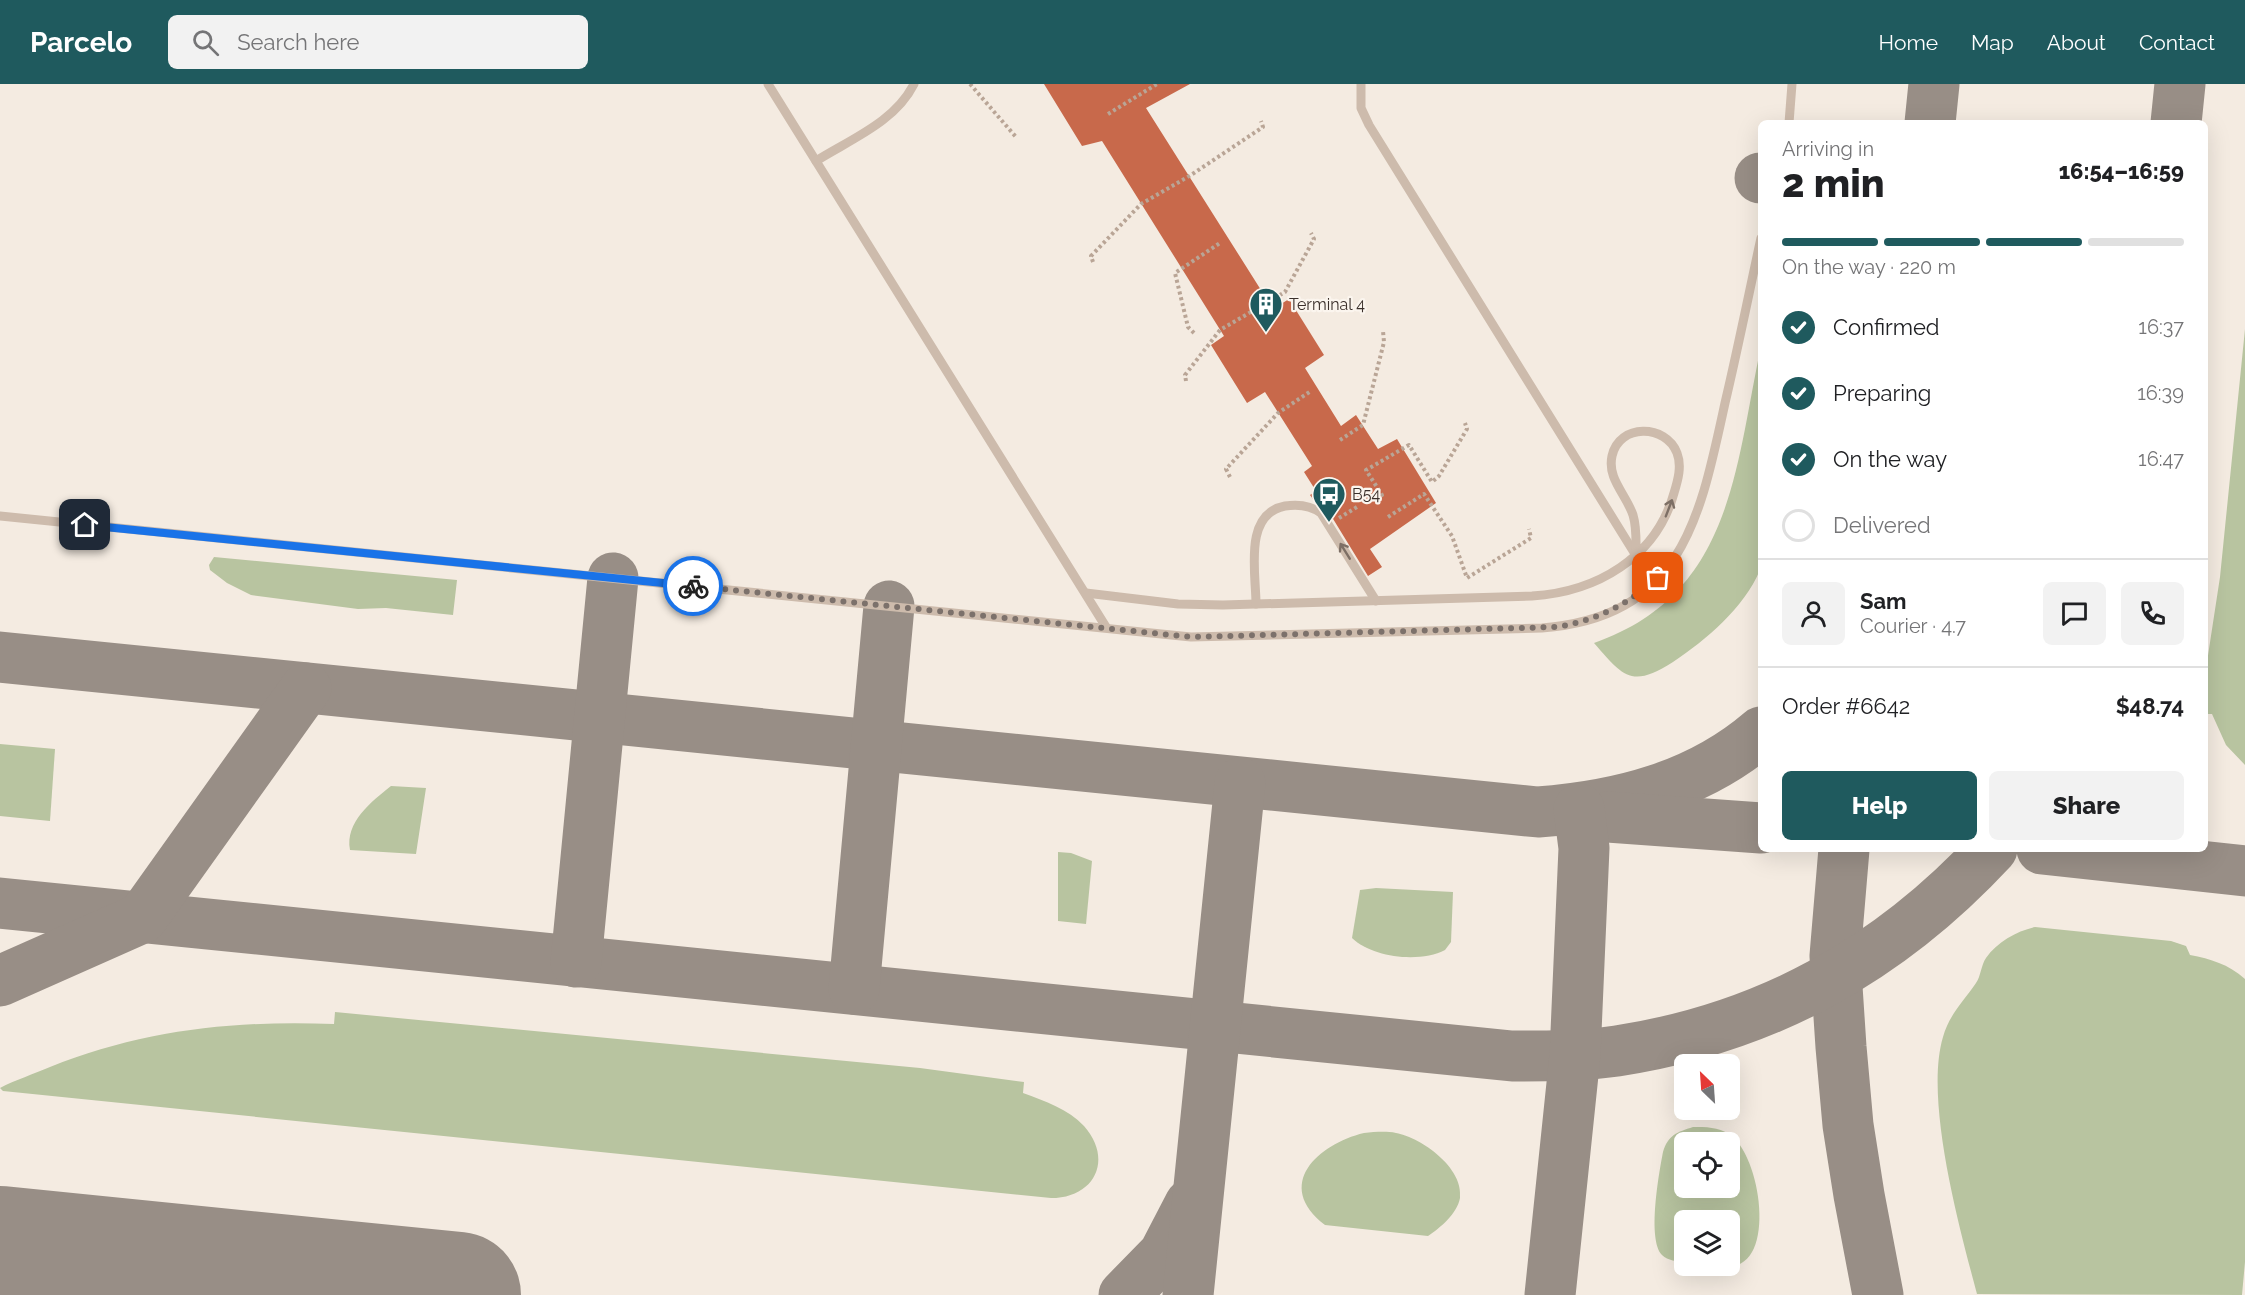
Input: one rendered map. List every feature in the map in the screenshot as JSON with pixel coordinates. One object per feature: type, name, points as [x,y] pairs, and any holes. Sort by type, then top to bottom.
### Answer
[{"type":"lane","points":[[768,84],[1106,627]]},
{"type":"lane","points":[[816,161],[891,115],[904,102],[914,84]]},
{"type":"lane","points":[[1361,84],[1361,108],[1369,125],[1636,556]]},
{"type":"lane","points":[[1789,120],[1792,84]]},
{"type":"lane","points":[[0,516],[1217,638],[1542,628],[1570,625],[1616,609],[1645,590],[1672,564],[1685,543],[1698,514],[1710,474],[1758,252]]},
{"type":"lane","points":[[1086,593],[1178,604],[1376,601],[1563,593],[1594,584],[1636,556],[1657,533],[1665,518],[1680,467],[1672,443],[1666,437],[1648,431],[1639,431],[1623,438],[1616,445],[1611,462],[1614,480],[1633,514],[1636,556]]},
{"type":"lane","points":[[1256,604],[1256,536],[1259,524],[1271,511],[1297,505],[1314,508],[1321,513],[1376,601]]},
{"type":"path","points":[[970,84],[1016,137]]},
{"type":"path","points":[[1108,114],[1156,84]]},
{"type":"path","points":[[1093,262],[1090,256],[1141,204],[1191,176],[1263,127],[1261,121]]},
{"type":"path","points":[[1186,381],[1185,375],[1220,330],[1285,292],[1314,239],[1311,233]]},
{"type":"path","points":[[1194,333],[1188,327],[1175,273],[1220,243]]},
{"type":"path","points":[[1340,440],[1363,426],[1384,342],[1383,331]]},
{"type":"path","points":[[1230,477],[1226,469],[1278,413],[1311,391]]},
{"type":"path","points":[[1376,499],[1382,495],[1366,470],[1409,445],[1432,482],[1439,476],[1467,429],[1465,423]]},
{"type":"path","points":[[1388,518],[1424,494],[1452,536],[1467,578],[1532,538],[1529,530]]},
{"type":"path","points":[[1329,523],[1357,507]]},
{"type":"green space","points":[[2245,329],[2245,765],[2226,745],[2212,714],[2208,714],[2208,655],[2220,577]]},
{"type":"green space","points":[[1758,361],[1758,574],[1744,597],[1723,622],[1673,662],[1647,675],[1637,677],[1621,671],[1594,643],[1640,622],[1675,594],[1701,560],[1720,523],[1743,438]]},
{"type":"green space","points":[[214,557],[457,580],[453,615],[386,608],[358,609],[251,595],[227,583],[210,570],[209,565]]},
{"type":"green space","points":[[0,744],[55,749],[50,821],[0,816]]},
{"type":"green space","points":[[391,786],[426,788],[416,854],[350,850],[351,830],[361,814]]},
{"type":"green space","points":[[1058,852],[1071,853],[1092,861],[1086,924],[1058,921]]},
{"type":"green space","points":[[1376,888],[1453,892],[1451,942],[1445,950],[1423,956],[1397,956],[1372,950],[1352,938],[1360,890]]},
{"type":"green space","points":[[2035,927],[2171,941],[2186,946],[2190,955],[2219,963],[2245,979],[2245,1262],[2242,1295],[1977,1294],[1946,1165],[1938,1095],[1938,1064],[1946,1029],[1978,980],[1986,958],[2008,938]]},
{"type":"green space","points":[[335,1012],[920,1068],[1024,1082],[1023,1093],[1063,1110],[1084,1126],[1098,1152],[1098,1164],[1095,1175],[1079,1192],[1051,1198],[3,1091],[0,1088],[85,1054],[154,1036],[225,1026],[334,1024]]},
{"type":"green space","points":[[1693,1127],[1712,1128],[1725,1132],[1680,1132]]},
{"type":"green space","points":[[1392,1132],[1418,1141],[1439,1156],[1455,1176],[1459,1187],[1458,1204],[1447,1220],[1428,1236],[1325,1225],[1310,1210],[1303,1195],[1302,1181],[1308,1168],[1331,1146],[1364,1133]]},
{"type":"green space","points":[[1674,1136],[1674,1198],[1740,1198],[1740,1146],[1750,1164],[1759,1210],[1759,1232],[1753,1250],[1742,1263],[1740,1263],[1740,1210],[1674,1210],[1674,1260],[1662,1255],[1655,1235],[1655,1205],[1663,1152],[1670,1138]]},
{"type":"building","name":"Terminal 4","points":[[1044,84],[1190,84],[1146,108],[1273,309],[1289,299],[1324,355],[1305,368],[1341,426],[1356,415],[1378,449],[1397,439],[1436,503],[1370,549],[1382,567],[1368,576],[1327,509],[1315,502],[1310,495],[1316,491],[1304,472],[1312,466],[1265,392],[1247,403],[1211,345],[1224,336],[1102,141],[1082,146]]},
{"type":"taxiway","points":[[1930,120],[1934,84]]},
{"type":"taxiway","points":[[2176,120],[2180,84]]},
{"type":"taxiway","points":[[576,962],[613,578]]},
{"type":"taxiway","points":[[854,989],[889,606]]},
{"type":"taxiway","points":[[0,657],[1538,812],[1598,805],[1656,790],[1711,766],[1737,751],[1758,734]]},
{"type":"taxiway","points":[[0,981],[142,918],[306,688]]},
{"type":"taxiway","points":[[1188,1295],[1240,783]]},
{"type":"taxiway","points":[[1550,1295],[1575,1055],[1584,848],[1579,809]]},
{"type":"taxiway","points":[[1608,817],[1758,828]]},
{"type":"taxiway","points":[[1844,852],[1835,956],[1841,1047],[1848,1125],[1878,1295]]},
{"type":"taxiway","points":[[0,903],[1512,1056],[1551,1056],[1617,1051],[1672,1040],[1724,1025],[1774,1006],[1822,983],[1868,956],[1952,889],[1989,852]]},
{"type":"taxiway","points":[[2070,852],[2245,871]]},
{"type":"taxiway","points":[[1124,1295],[1164,1254],[1190,1204]]},
{"type":"runway","points":[[0,1249],[458,1295]]},
{"type":"way so far","points":[[693,586],[1217,638],[1556,627],[1585,621],[1616,609],[1645,590],[1658,578]]},
{"type":"place","name":"Terminal 4","points":[[1266,333]]},
{"type":"place","name":"B54","points":[[1329,523]]},
{"type":"route","points":[[85,525],[693,586]]}]
